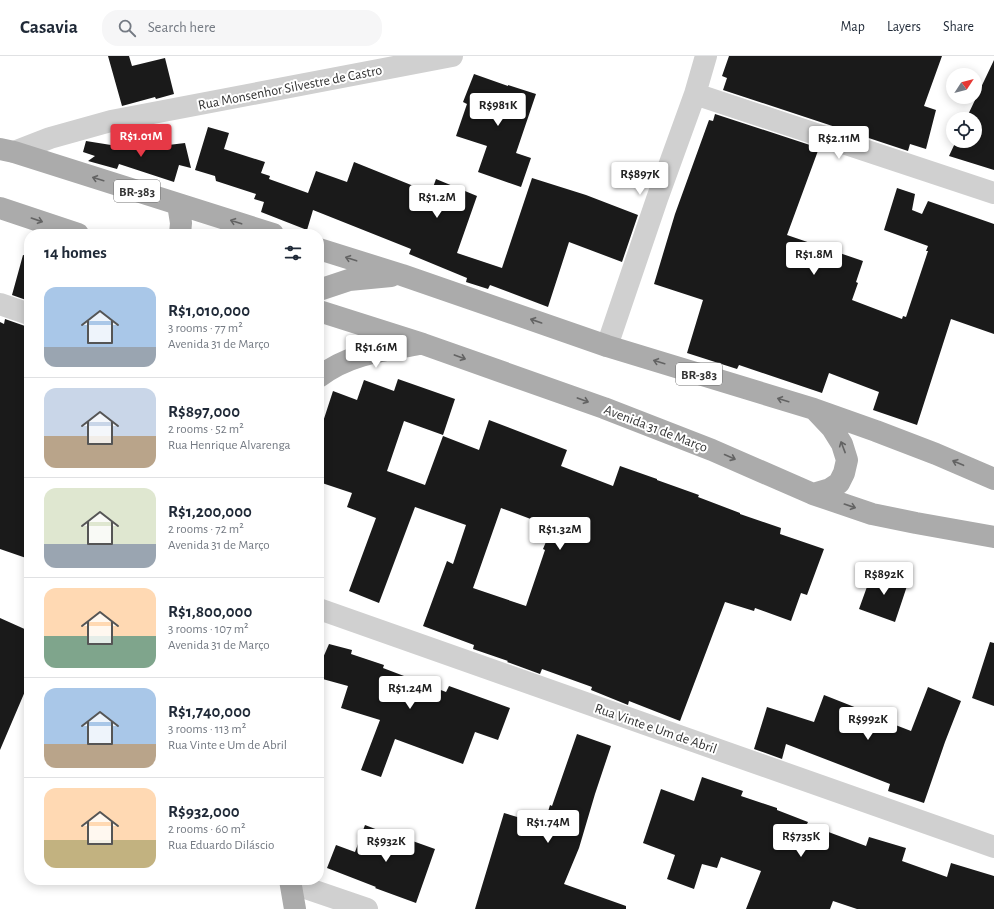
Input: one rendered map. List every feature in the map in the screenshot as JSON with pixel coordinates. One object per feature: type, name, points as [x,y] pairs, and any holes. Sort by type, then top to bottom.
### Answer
[{"type":"main road","name":"BR-383","points":[[5,154],[178,204],[257,229]]},
{"type":"main road","points":[[178,204],[180,229]]},
{"type":"main road","points":[[1,210],[62,229]]},
{"type":"main road","name":"BR-383","points":[[324,251],[402,275],[607,346],[814,409],[936,454],[994,479]]},
{"type":"main road","points":[[324,288],[349,280],[402,275]]},
{"type":"main road","name":"Avenida 31 de Março","points":[[324,313],[423,344],[633,419],[712,450],[813,494],[872,514],[994,537]]},
{"type":"main road","points":[[324,373],[349,360],[372,352],[423,344]]},
{"type":"main road","points":[[813,494],[830,489],[839,483],[844,473],[847,460],[842,444],[832,428],[814,409]]},
{"type":"main road","points":[[291,885],[295,909]]},
{"type":"street","name":"Rua Monsenhor Silvestre de Castro","points":[[5,154],[50,138],[111,121],[452,56]]},
{"type":"street","points":[[607,346],[657,199],[695,94],[706,56]]},
{"type":"street","points":[[695,94],[994,193]]},
{"type":"street","points":[[0,304],[24,312]]},
{"type":"street","name":"Rua Vinte e Um de Abril","points":[[324,611],[994,847]]},
{"type":"street","points":[[301,885],[367,909]]},
{"type":"building","points":[[108,56],[129,56],[132,66],[165,58],[174,94],[156,99],[155,97],[122,106]]},
{"type":"building","points":[[729,56],[942,56],[924,106],[936,110],[926,149],[910,144],[908,151],[723,90],[727,78],[722,76]]},
{"type":"building","points":[[994,60],[994,170],[949,156],[953,148],[982,148],[982,112],[969,112],[973,104],[982,104],[982,85]]},
{"type":"building","points":[[474,74],[536,94],[516,153],[531,158],[521,187],[478,172],[487,146],[456,136],[467,104],[463,102]]},
{"type":"building","points":[[715,114],[819,148],[787,235],[863,261],[852,300],[902,319],[903,316],[906,317],[928,251],[926,251],[928,246],[884,230],[897,188],[915,194],[912,210],[922,214],[928,201],[994,224],[994,334],[951,319],[917,425],[873,410],[879,392],[829,373],[822,393],[739,365],[737,369],[687,353],[703,300],[654,284],[675,214],[709,120],[713,121]]},
{"type":"building","points":[[208,127],[229,133],[224,149],[265,162],[261,173],[270,176],[269,179],[308,193],[316,171],[347,182],[354,162],[431,193],[436,179],[477,196],[457,253],[502,268],[532,178],[586,195],[638,215],[622,262],[569,242],[548,307],[490,285],[488,289],[466,282],[467,278],[409,254],[411,249],[313,210],[307,229],[304,229],[261,212],[264,202],[254,199],[256,194],[216,181],[215,176],[195,170]]},
{"type":"building","points":[[129,133],[124,147],[135,149],[185,143],[191,168],[179,165],[174,182],[119,164],[117,169],[88,161],[95,156],[83,152],[86,141],[111,145]]},
{"type":"building","points":[[23,255],[24,255],[24,299],[12,295]]},
{"type":"building","points":[[5,319],[24,326],[24,557],[0,549],[0,322],[4,324]]},
{"type":"building","points":[[398,379],[455,399],[443,435],[404,421],[387,471],[425,485],[443,436],[479,450],[489,420],[567,450],[561,466],[613,486],[620,466],[699,495],[698,497],[740,514],[781,528],[780,534],[824,549],[807,595],[801,593],[791,621],[755,608],[754,611],[725,602],[680,721],[629,701],[628,705],[591,690],[592,687],[542,669],[540,674],[507,662],[508,661],[473,649],[474,645],[423,626],[447,561],[453,564],[466,525],[415,507],[379,603],[349,591],[376,518],[347,507],[352,493],[324,484],[324,419],[333,391],[357,400],[364,380],[394,391]],"holes":[[[501,508],[552,527],[543,549],[545,550],[526,606],[473,588]]]},
{"type":"building","points":[[873,570],[908,583],[895,622],[859,609]]},
{"type":"building","points":[[0,618],[24,629],[24,694],[0,750]]},
{"type":"building","points":[[990,642],[994,643],[994,706],[972,698]]},
{"type":"building","points":[[329,644],[352,650],[351,654],[384,665],[383,668],[446,692],[449,686],[510,708],[498,740],[475,732],[463,764],[395,739],[381,777],[361,770],[380,720],[341,708],[348,686],[324,679],[324,655]]},
{"type":"building","points":[[928,687],[961,701],[924,803],[888,791],[890,784],[786,744],[782,759],[754,749],[767,707],[814,722],[824,695],[911,731]]},
{"type":"building","points":[[577,734],[611,746],[579,848],[564,884],[626,906],[626,909],[475,909],[504,813],[544,825]]},
{"type":"building","points":[[702,777],[743,791],[741,796],[777,808],[777,810],[808,822],[807,824],[866,846],[869,837],[906,848],[902,861],[947,877],[951,863],[994,876],[994,909],[857,909],[833,901],[830,909],[746,909],[761,871],[721,857],[717,868],[702,864],[694,889],[667,879],[675,855],[643,843],[661,789],[694,801]]},
{"type":"building","points":[[365,825],[435,849],[416,903],[327,868],[336,845],[355,852]]}]
